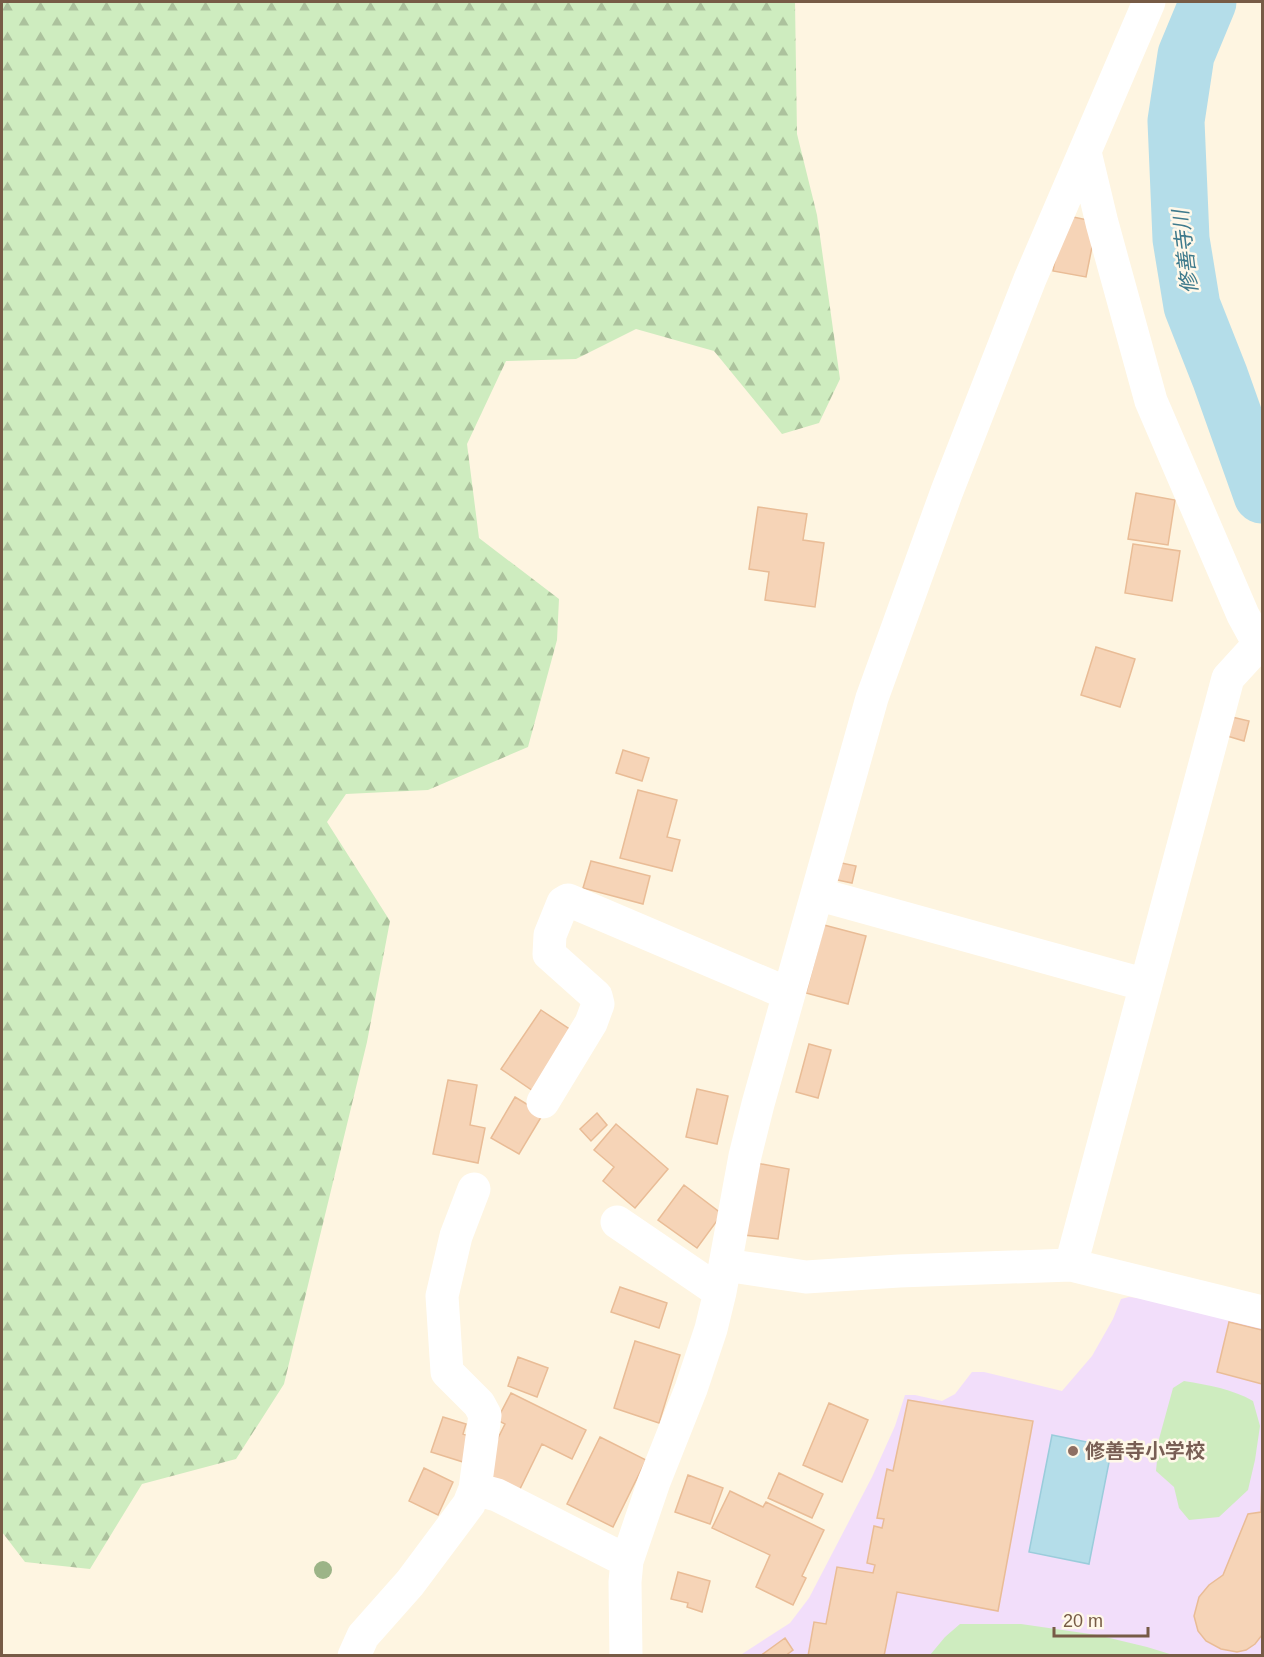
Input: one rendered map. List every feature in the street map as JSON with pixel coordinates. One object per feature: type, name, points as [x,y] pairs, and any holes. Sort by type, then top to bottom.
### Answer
[{"type":"street","points":[[626,1656],[627,1561],[711,1329],[723,1279],[745,1156],[758,1104],[872,698],[960,457],[1030,279],[1149,2]]},
{"type":"street","points":[[1071,1265],[1228,678],[1261,647],[1243,615],[1151,401],[1085,152]]},
{"type":"street","points":[[817,894],[1146,985]]},
{"type":"street","points":[[543,1102],[591,1023],[598,1004],[596,996],[549,954],[550,935],[563,903],[568,900],[789,994]]},
{"type":"street","points":[[354,1656],[363,1636],[410,1583],[469,1504],[475,1489],[485,1415],[479,1404],[447,1372],[442,1296],[456,1236],[474,1189]]},
{"type":"street","points":[[617,1222],[723,1279],[1071,1265],[1263,1312]]},
{"type":"street","points":[[475,1489],[497,1495],[627,1561]]},
{"type":"shaded area","name":"修善寺小学校","points":[[1129,1297],[1163,1301],[1262,1325],[1262,1655],[739,1656],[790,1623],[809,1598],[872,1477],[895,1426],[905,1395],[942,1401],[955,1394],[972,1372],[984,1372],[1062,1391],[1092,1356],[1113,1319],[1121,1299]]},
{"type":"green space","points":[[2,2],[795,2],[797,134],[817,215],[840,379],[819,423],[782,434],[714,351],[636,329],[576,359],[506,361],[467,444],[479,538],[559,599],[557,640],[528,747],[428,790],[346,794],[327,822],[390,921],[367,1042],[284,1384],[236,1459],[142,1484],[90,1569],[25,1562],[2,1532]]},
{"type":"green space","points":[[1184,1381],[1229,1390],[1253,1401],[1260,1426],[1248,1490],[1219,1517],[1189,1520],[1179,1508],[1174,1487],[1156,1471],[1159,1439],[1173,1388]]},
{"type":"green space","points":[[960,1624],[1021,1624],[1097,1635],[1173,1655],[930,1655]]},
{"type":"water","points":[[1052,1435],[1112,1447],[1089,1564],[1029,1552]]},
{"type":"building","points":[[1064,215],[1097,222],[1086,277],[1053,271]]},
{"type":"building","points":[[1136,493],[1175,500],[1168,545],[1128,539]]},
{"type":"building","points":[[758,507],[807,514],[803,540],[824,543],[815,607],[765,600],[769,572],[749,569]]},
{"type":"building","points":[[1133,544],[1180,551],[1172,601],[1125,593]]},
{"type":"building","points":[[1096,647],[1135,659],[1120,707],[1081,695]]},
{"type":"building","points":[[1232,717],[1249,721],[1244,741],[1227,736]]},
{"type":"building","points":[[623,750],[649,758],[642,781],[616,773]]},
{"type":"building","points":[[638,790],[677,800],[667,837],[680,840],[672,871],[620,858]]},
{"type":"building","points":[[591,861],[650,876],[643,904],[583,888]]},
{"type":"building","points":[[832,861],[856,866],[852,883],[828,878]]},
{"type":"building","points":[[824,925],[866,936],[848,1004],[806,993]]},
{"type":"building","points":[[541,1010],[577,1034],[536,1093],[501,1069]]},
{"type":"building","points":[[809,1044],[831,1050],[818,1098],[796,1092]]},
{"type":"building","points":[[448,1080],[477,1085],[470,1125],[485,1128],[478,1163],[433,1154]]},
{"type":"building","points":[[697,1089],[728,1096],[717,1144],[686,1137]]},
{"type":"building","points":[[515,1097],[543,1114],[519,1154],[491,1138]]},
{"type":"building","points":[[597,1113],[607,1125],[591,1141],[580,1129]]},
{"type":"building","points":[[616,1124],[668,1169],[635,1208],[603,1181],[614,1167],[594,1150]]},
{"type":"building","points":[[756,1163],[789,1169],[778,1239],[744,1235]]},
{"type":"building","points":[[684,1185],[722,1214],[697,1248],[658,1220]]},
{"type":"building","points":[[620,1287],[667,1303],[659,1328],[611,1312]]},
{"type":"building","points":[[1229,1322],[1262,1330],[1262,1384],[1217,1372]]},
{"type":"building","points":[[635,1341],[680,1355],[659,1423],[614,1408]]},
{"type":"building","points":[[518,1357],[548,1368],[537,1397],[508,1386]]},
{"type":"building","points":[[511,1393],[586,1430],[572,1459],[542,1444],[518,1493],[480,1474],[505,1424],[497,1420]]},
{"type":"building","points":[[908,1400],[1033,1421],[998,1611],[897,1592],[884,1656],[808,1656],[814,1622],[826,1624],[837,1567],[873,1573],[875,1565],[867,1563],[874,1526],[882,1528],[884,1519],[877,1518],[887,1469],[893,1471]]},
{"type":"building","points":[[829,1403],[868,1420],[842,1482],[803,1465]]},
{"type":"building","points":[[443,1417],[466,1424],[463,1434],[471,1437],[463,1462],[431,1452]]},
{"type":"building","points":[[600,1437],[646,1460],[613,1527],[567,1504]]},
{"type":"building","points":[[424,1468],[453,1482],[438,1515],[409,1501]]},
{"type":"building","points":[[779,1473],[823,1494],[812,1518],[768,1498]]},
{"type":"building","points":[[688,1475],[723,1488],[710,1524],[675,1512]]},
{"type":"building","points":[[1262,1479],[1262,1635],[1246,1650],[1237,1652],[1221,1649],[1206,1641],[1198,1631],[1194,1616],[1199,1597],[1209,1585],[1223,1575],[1248,1514],[1261,1512]]},
{"type":"building","points":[[730,1491],[763,1507],[766,1502],[824,1530],[802,1576],[806,1578],[793,1605],[756,1587],[770,1555],[712,1528]]},
{"type":"building","points":[[678,1572],[710,1581],[702,1612],[687,1607],[688,1603],[671,1599]]},
{"type":"building","points":[[785,1638],[793,1650],[785,1656],[760,1656]]},
{"type":"waterway","name":"修善寺川","points":[[1208,2],[1186,55],[1176,121],[1181,239],[1192,306],[1262,495]]},
{"type":"place","name":"修善寺小学校","points":[[1073,1451]]}]
